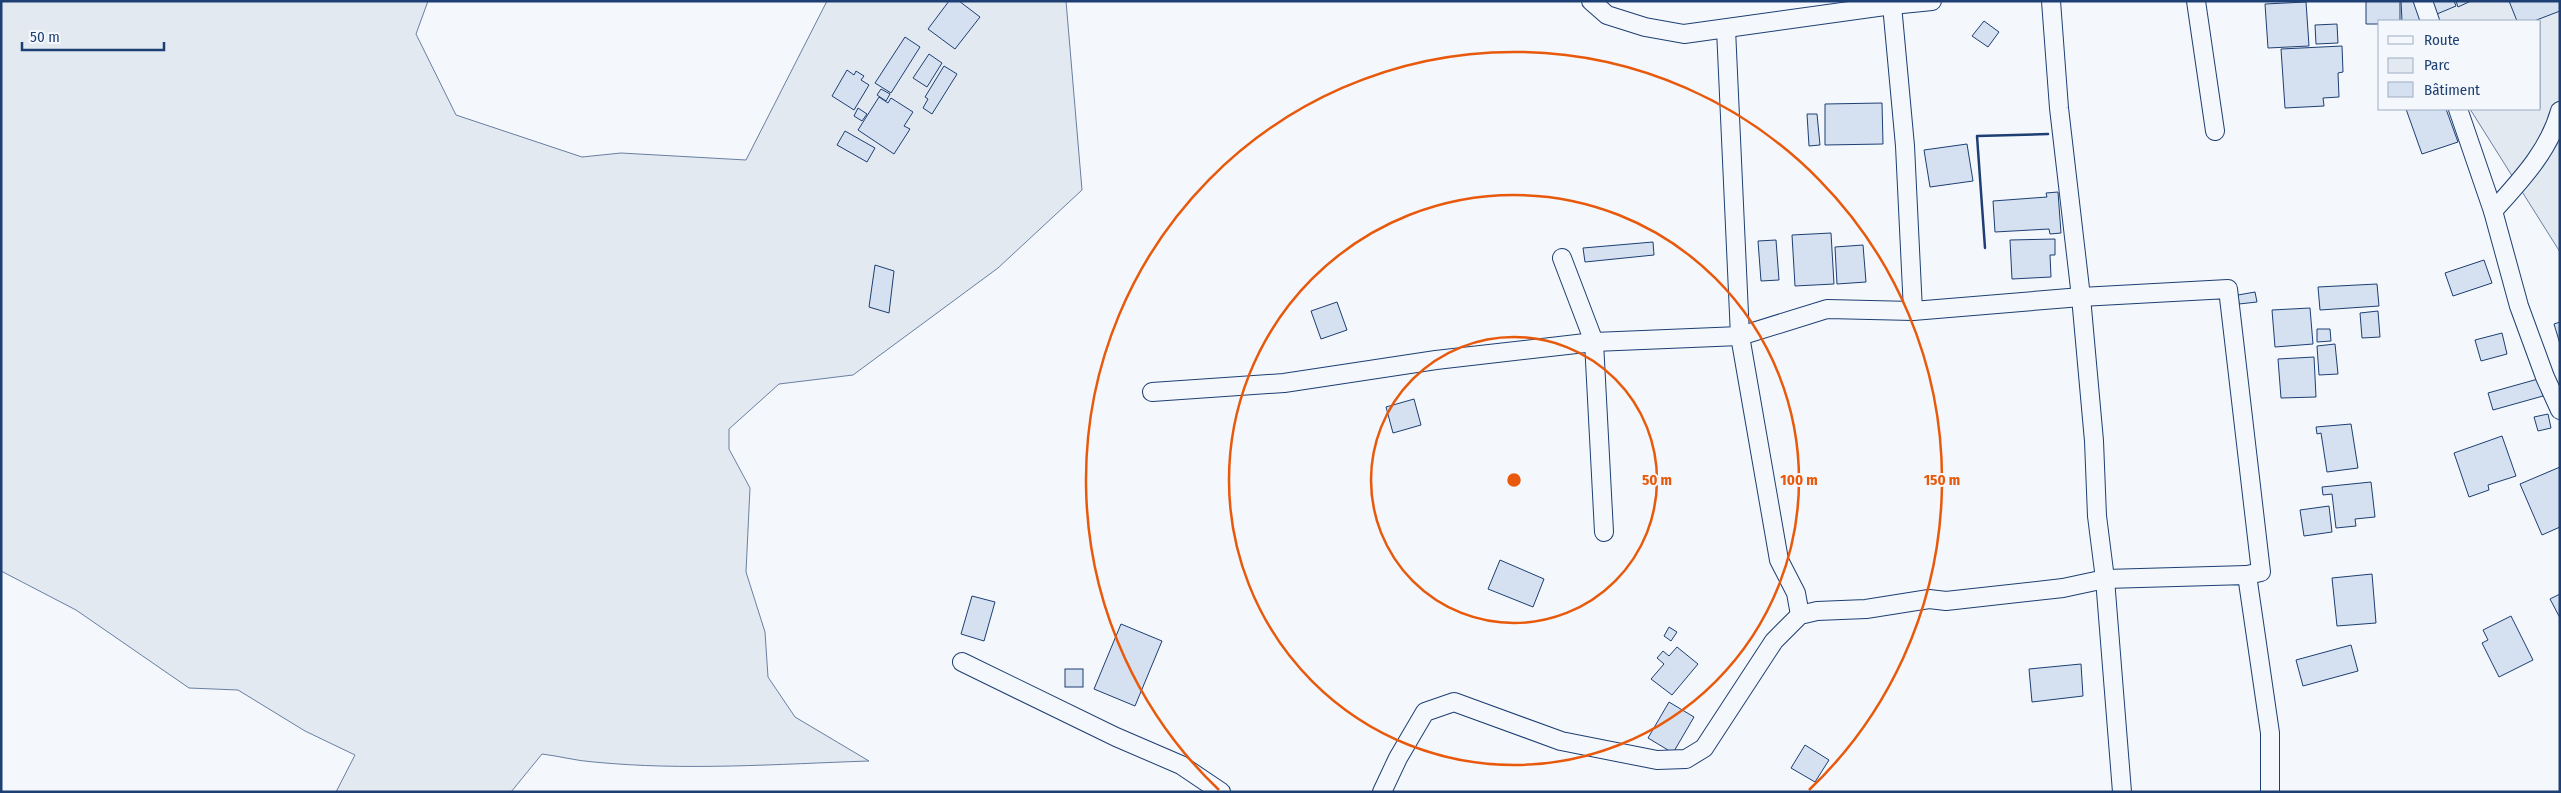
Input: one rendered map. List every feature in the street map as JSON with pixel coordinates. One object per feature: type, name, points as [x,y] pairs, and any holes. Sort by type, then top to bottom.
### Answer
[{"type":"street","points":[[1591,1],[1607,15],[1645,27],[1684,34],[1932,1]]},
{"type":"street","points":[[2051,1],[2059,108],[2081,297],[2094,441],[2097,516],[2105,579],[2122,792]]},
{"type":"street","points":[[2196,1],[2215,131]]},
{"type":"street","points":[[2423,1],[2430,20]]},
{"type":"street","points":[[1892,5],[1905,146],[1913,311]]},
{"type":"street","points":[[1726,29],[1740,336],[1780,560],[1796,593],[1800,615]]},
{"type":"street","points":[[2458,110],[2493,211],[2519,306],[2545,377],[2560,410]]},
{"type":"street","points":[[2493,211],[2523,177],[2554,133],[2560,111]]},
{"type":"street","points":[[1562,258],[1594,342],[1604,532]]},
{"type":"street","points":[[1152,392],[1284,383],[1436,360],[1594,342],[1740,336],[1827,308],[1913,311],[2081,297],[2228,288],[2261,572],[2246,575],[2105,579],[2063,588],[1946,601],[1929,599],[1866,608],[1817,611],[1800,615],[1774,641],[1704,748],[1686,759],[1657,760],[1561,741],[1454,702],[1425,712],[1398,758],[1382,792]]},
{"type":"street","points":[[2246,575],[2270,732],[2270,792]]},
{"type":"street","points":[[962,662],[1116,737],[1181,765],[1221,792]]},
{"type":"green space","points":[[1,1],[428,1],[416,34],[456,115],[582,157],[621,153],[746,160],[827,1],[1066,1],[1082,190],[998,268],[853,375],[779,384],[729,429],[729,449],[750,488],[746,572],[765,632],[768,677],[795,717],[869,761],[731,766],[663,766],[628,765],[542,754],[511,792],[336,792],[355,755],[305,731],[238,690],[189,688],[76,610],[1,571]]},
{"type":"green space","points":[[2424,1],[2560,1],[2560,252],[2471,110],[2541,110],[2541,20],[2428,20]]},
{"type":"building","points":[[949,1],[959,1],[980,17],[955,49],[928,29]]},
{"type":"building","points":[[2366,1],[2400,1],[2400,20],[2378,20],[2378,24],[2366,24]]},
{"type":"building","points":[[2401,1],[2421,1],[2422,20],[2402,20]]},
{"type":"building","points":[[2432,1],[2454,1],[2456,6],[2437,14]]},
{"type":"building","points":[[2456,1],[2471,1],[2458,7]]},
{"type":"building","points":[[2509,1],[2560,1],[2560,11],[2537,20],[2517,20]]},
{"type":"building","points":[[2306,2],[2309,46],[2268,48],[2265,4]]},
{"type":"building","points":[[1984,21],[1999,32],[1988,47],[1972,36]]},
{"type":"building","points":[[2337,24],[2338,43],[2316,44],[2315,25]]},
{"type":"building","points":[[905,37],[920,47],[891,93],[875,83]]},
{"type":"building","points":[[2342,46],[2343,72],[2338,73],[2339,97],[2323,98],[2324,106],[2285,108],[2281,49]]},
{"type":"building","points":[[929,54],[942,63],[927,87],[913,78]]},
{"type":"building","points":[[944,66],[957,74],[932,114],[923,108],[928,99],[925,97]]},
{"type":"building","points":[[847,70],[854,75],[856,71],[864,76],[861,80],[869,85],[854,110],[832,96]]},
{"type":"building","points":[[881,89],[890,94],[886,101],[877,95]]},
{"type":"building","points":[[879,97],[888,103],[891,98],[913,112],[904,126],[910,129],[894,154],[858,130]]},
{"type":"building","points":[[1882,103],[1883,144],[1825,145],[1825,104]]},
{"type":"building","points":[[858,108],[867,114],[862,121],[854,116]]},
{"type":"building","points":[[2406,110],[2446,110],[2458,142],[2422,154]]},
{"type":"building","points":[[1807,114],[1817,114],[1820,145],[1809,146]]},
{"type":"building","points":[[845,131],[875,148],[867,162],[837,145]]},
{"type":"building","points":[[1967,144],[1973,181],[1930,187],[1924,150]]},
{"type":"building","points":[[2058,192],[2061,233],[2050,234],[2049,229],[1995,232],[1993,201],[2047,197],[2046,193]]},
{"type":"building","points":[[1831,233],[1834,284],[1795,286],[1792,235]]},
{"type":"building","points":[[2055,239],[2055,255],[2050,255],[2051,277],[2012,279],[2010,240]]},
{"type":"building","points":[[1776,240],[1779,280],[1761,281],[1758,241]]},
{"type":"building","points":[[1653,242],[1654,255],[1585,262],[1583,248]]},
{"type":"building","points":[[1863,245],[1866,282],[1837,284],[1835,247]]},
{"type":"building","points":[[2484,260],[2492,283],[2453,296],[2445,273]]},
{"type":"building","points":[[875,265],[894,271],[889,313],[869,307]]},
{"type":"building","points":[[2377,284],[2379,306],[2320,310],[2318,287]]},
{"type":"building","points":[[2255,292],[2257,302],[2239,304],[2238,295]]},
{"type":"building","points":[[1337,302],[1347,330],[1321,339],[1311,311]]},
{"type":"building","points":[[2310,308],[2313,344],[2275,347],[2272,310]]},
{"type":"building","points":[[2378,311],[2380,337],[2362,338],[2360,313]]},
{"type":"building","points":[[2560,322],[2560,344],[2554,324]]},
{"type":"building","points":[[2317,329],[2330,329],[2331,341],[2317,342]]},
{"type":"building","points":[[2502,333],[2507,354],[2481,361],[2475,340]]},
{"type":"building","points":[[2335,344],[2338,374],[2319,375],[2317,346]]},
{"type":"building","points":[[2314,357],[2316,397],[2281,398],[2278,359]]},
{"type":"building","points":[[2538,379],[2543,396],[2493,410],[2488,393]]},
{"type":"building","points":[[1414,399],[1421,425],[1393,433],[1386,407]]},
{"type":"building","points":[[2548,414],[2551,428],[2538,431],[2534,417]]},
{"type":"building","points":[[2351,424],[2358,468],[2327,472],[2321,433],[2317,434],[2316,427]]},
{"type":"building","points":[[2502,436],[2516,476],[2488,485],[2489,490],[2469,497],[2454,453]]},
{"type":"building","points":[[2560,467],[2560,527],[2542,535],[2520,484]]},
{"type":"building","points":[[2371,482],[2375,517],[2355,519],[2356,526],[2336,528],[2332,494],[2323,495],[2322,487]]},
{"type":"building","points":[[2329,506],[2332,532],[2304,536],[2300,510]]},
{"type":"building","points":[[1500,560],[1544,579],[1533,607],[1488,589]]},
{"type":"building","points":[[2372,574],[2376,623],[2337,626],[2332,578]]},
{"type":"building","points":[[2560,594],[2560,618],[2550,599]]},
{"type":"building","points":[[972,596],[995,602],[984,641],[961,634]]},
{"type":"building","points":[[2511,616],[2533,660],[2499,677],[2482,643],[2488,640],[2483,630]]},
{"type":"building","points":[[1121,624],[1162,641],[1135,706],[1094,689]]},
{"type":"building","points":[[1669,627],[1677,632],[1671,641],[1664,636]]},
{"type":"building","points":[[2351,645],[2358,671],[2303,686],[2296,660]]},
{"type":"building","points":[[1677,647],[1698,664],[1672,695],[1651,679],[1664,664],[1657,658],[1663,651],[1669,656]]},
{"type":"building","points":[[2081,664],[2083,696],[2032,702],[2029,669]]},
{"type":"building","points":[[1065,669],[1083,669],[1083,687],[1065,687]]},
{"type":"building","points":[[1669,702],[1694,717],[1673,753],[1648,738]]},
{"type":"building","points":[[1805,745],[1829,760],[1815,782],[1791,768]]},
{"type":"wall","points":[[1985,248],[1977,136],[2048,134]]}]
